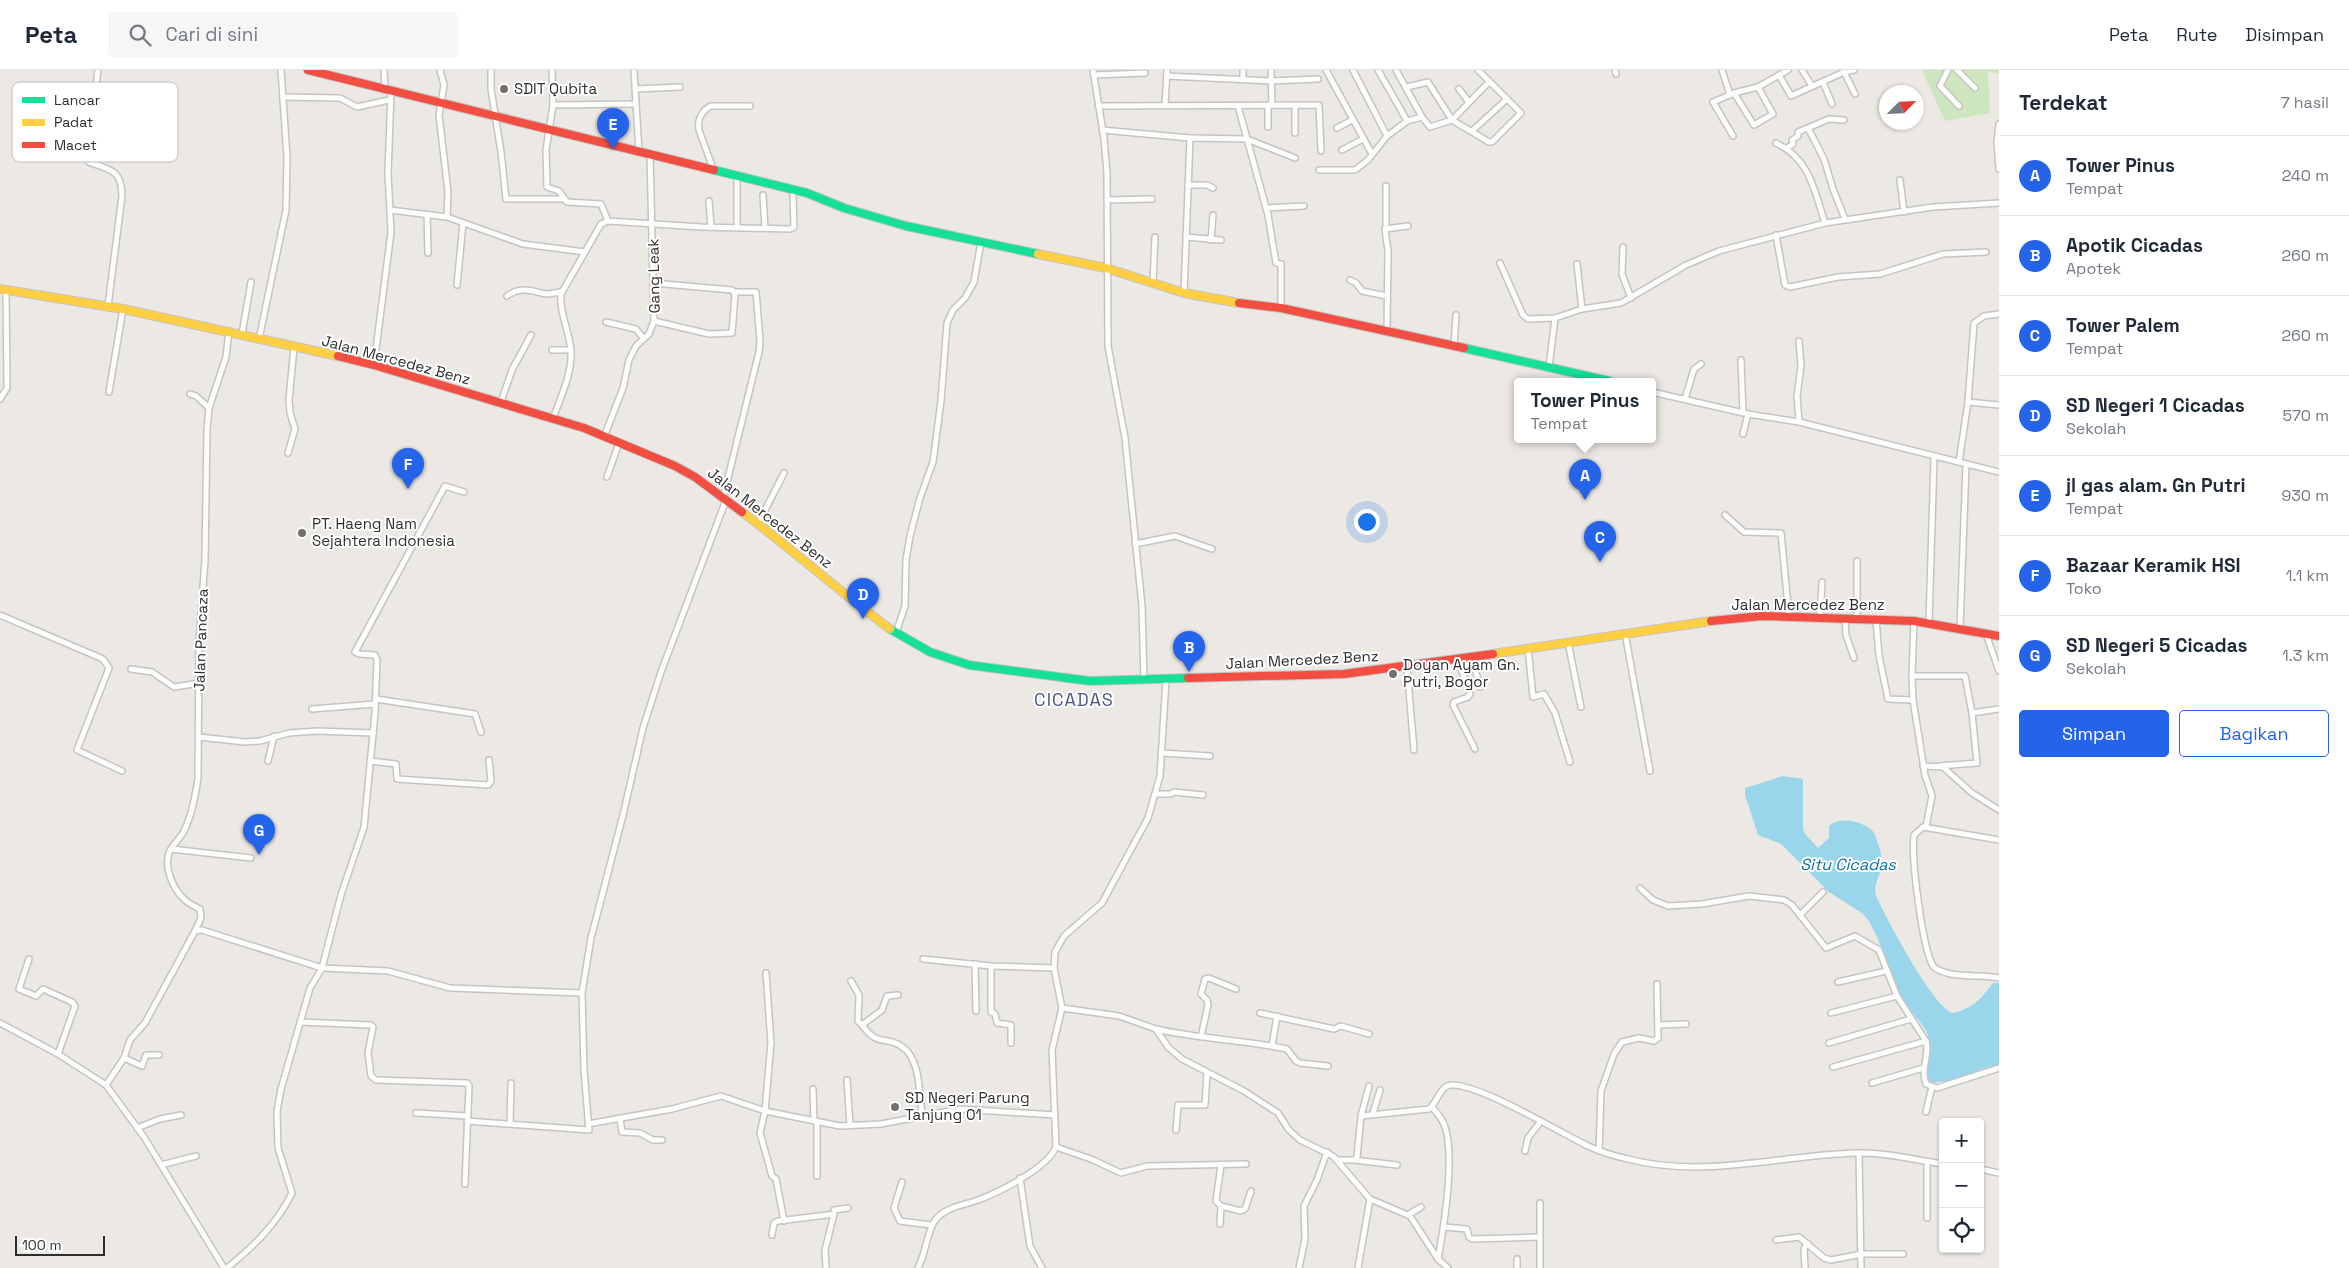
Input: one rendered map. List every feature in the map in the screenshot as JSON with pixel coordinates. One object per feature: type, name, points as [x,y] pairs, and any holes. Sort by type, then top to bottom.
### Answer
[{"type":"main road","points":[[308,70],[388,91],[495,115],[650,156],[807,193],[844,208],[906,226],[981,242],[997,243],[1106,268],[1184,293],[1281,308],[1387,330],[1591,378]]},
{"type":"main road","name":"Jalan Mercedez Benz","points":[[3,290],[124,309],[374,365],[501,402],[604,437],[682,469],[758,524],[896,633],[930,652],[969,665],[1072,680],[1166,680],[1335,674],[1458,660],[1737,617],[1876,618],[1929,623],[1999,636]]},
{"type":"street","points":[[259,338],[286,210],[287,157],[281,70]]},
{"type":"street","points":[[374,365],[391,232],[388,174],[389,100],[384,70]]},
{"type":"street","points":[[440,70],[444,85],[439,115],[448,192],[447,217]]},
{"type":"street","points":[[490,70],[506,199],[563,198]]},
{"type":"street","points":[[552,70],[552,105],[546,150],[548,188],[559,192],[569,202],[601,204],[608,221]]},
{"type":"street","points":[[634,70],[639,152]]},
{"type":"street","points":[[1205,70],[1205,78]]},
{"type":"street","points":[[1243,78],[1244,70]]},
{"type":"street","points":[[1268,127],[1271,70]]},
{"type":"street","points":[[1326,70],[1372,154]]},
{"type":"street","points":[[1353,70],[1387,136]]},
{"type":"street","points":[[1378,70],[1407,121]]},
{"type":"street","points":[[1396,70],[1422,117],[1430,127],[1452,120],[1468,101],[1489,82]]},
{"type":"street","points":[[1407,87],[1428,82],[1452,120],[1492,142],[1521,114],[1489,82],[1488,78],[1478,70]]},
{"type":"street","points":[[1722,70],[1732,94],[1754,125],[1773,114],[1758,87]]},
{"type":"street","points":[[1733,136],[1713,102],[1732,94],[1758,87],[1788,70]]},
{"type":"street","points":[[1802,70],[1812,86]]},
{"type":"street","points":[[1779,75],[1792,96],[1844,72],[1854,70]]},
{"type":"street","points":[[1948,70],[1940,86],[1959,106]]},
{"type":"street","points":[[1958,70],[1975,88]]},
{"type":"street","points":[[1144,680],[1142,606],[1125,438],[1108,353],[1107,200],[1102,130],[1093,72],[1145,73]]},
{"type":"street","points":[[1844,72],[1855,94]]},
{"type":"street","points":[[1165,105],[1167,73],[1205,78],[1318,79]]},
{"type":"street","points":[[1822,82],[1832,104]]},
{"type":"street","points":[[636,89],[680,87]]},
{"type":"street","points":[[1459,89],[1468,101]]},
{"type":"street","points":[[283,97],[340,98],[357,107],[389,100]]},
{"type":"street","points":[[1472,131],[1506,99]]},
{"type":"street","points":[[552,105],[636,104]]},
{"type":"street","points":[[1295,105],[1295,133]]},
{"type":"street","points":[[1098,106],[1319,105],[1321,150]]},
{"type":"street","points":[[714,171],[699,130],[698,124],[702,115],[711,106],[750,106]]},
{"type":"street","points":[[1238,106],[1266,208],[1276,263],[1281,264],[1281,308]]},
{"type":"street","points":[[1319,170],[1352,170],[1368,160],[1387,136],[1407,121],[1422,117]]},
{"type":"street","points":[[1787,148],[1793,144],[1792,140],[1798,136],[1798,133],[1808,128],[1831,119],[1844,120]]},
{"type":"street","points":[[1337,128],[1352,120]]},
{"type":"street","points":[[1999,124],[1997,142],[1999,170]]},
{"type":"street","points":[[1808,128],[1824,159],[1832,189],[1845,219]]},
{"type":"street","points":[[1102,130],[1190,138],[1247,140],[1295,158]]},
{"type":"street","points":[[1184,293],[1190,138]]},
{"type":"street","points":[[1342,150],[1363,139]]},
{"type":"street","points":[[1776,143],[1787,148],[1807,169],[1825,223]]},
{"type":"street","name":"Gang Leak","points":[[604,437],[623,388],[629,360],[636,346],[649,334],[654,321],[650,156]]},
{"type":"street","points":[[89,162],[115,172],[122,183],[108,306]]},
{"type":"street","points":[[737,176],[737,227]]},
{"type":"street","points":[[1900,180],[1904,212]]},
{"type":"street","points":[[1188,184],[1207,185],[1213,188]]},
{"type":"street","points":[[1386,186],[1386,227],[1384,233],[1388,251],[1387,330]]},
{"type":"street","points":[[763,195],[765,228]]},
{"type":"street","points":[[553,419],[568,375],[571,350],[561,306],[562,292],[572,278],[601,224],[608,221],[711,227],[793,229],[793,195]]},
{"type":"street","points":[[1107,200],[1152,198]]},
{"type":"street","points":[[710,201],[711,227]]},
{"type":"street","points":[[1500,263],[1523,315],[1528,319],[1555,318],[1582,309],[1616,305],[1686,265],[1719,251],[1776,235],[1845,219],[1861,219],[1933,207],[1999,203]]},
{"type":"street","points":[[1266,208],[1304,206]]},
{"type":"street","points":[[390,210],[447,217],[523,244],[585,252]]},
{"type":"street","points":[[427,214],[428,253]]},
{"type":"street","points":[[1210,240],[1213,215]]},
{"type":"street","points":[[457,285],[463,223]]},
{"type":"street","points":[[1386,227],[1408,226]]},
{"type":"street","points":[[1776,235],[1782,276],[1785,285],[1790,287],[1838,277],[1880,274],[1944,254],[1986,252]]},
{"type":"street","points":[[1153,283],[1155,237]]},
{"type":"street","points":[[1186,237],[1222,240]]},
{"type":"street","points":[[896,633],[905,606],[906,560],[910,536],[920,498],[933,462],[941,401],[947,323],[953,310],[972,288],[978,270],[981,242]]},
{"type":"street","points":[[1623,247],[1622,274],[1631,298]]},
{"type":"street","points":[[1577,264],[1582,309]]},
{"type":"street","points":[[1350,280],[1356,282],[1362,290],[1387,296]]},
{"type":"street","points":[[242,334],[251,282]]},
{"type":"street","points":[[416,1113],[510,1124],[588,1130],[582,993],[591,938],[643,728],[661,672],[725,499],[760,340],[756,292],[734,292],[697,286],[653,283]]},
{"type":"street","points":[[0,399],[5,394],[7,388],[3,290]]},
{"type":"street","points":[[507,296],[520,290],[536,290],[548,294],[562,292]]},
{"type":"street","points":[[654,321],[709,334],[732,333],[734,292]]},
{"type":"street","points":[[109,392],[124,309]]},
{"type":"street","points":[[1959,462],[1968,402],[1974,322],[1984,316],[1999,314]]},
{"type":"street","points":[[1454,346],[1456,315]]},
{"type":"street","points":[[1549,368],[1555,318]]},
{"type":"street","points":[[606,322],[636,329],[644,339]]},
{"type":"street","name":"Jalan Pancaza","points":[[195,931],[201,912],[183,899],[177,890],[167,863],[172,849],[184,830],[195,798],[198,779],[199,642],[205,560],[209,408],[224,363],[229,331]]},
{"type":"street","points":[[501,402],[512,370],[531,335]]},
{"type":"street","points":[[1799,341],[1801,366],[1797,396],[1799,422]]},
{"type":"street","points":[[288,453],[295,429],[290,413],[289,400],[294,347]]},
{"type":"street","points":[[552,350],[571,350]]},
{"type":"street","points":[[1741,360],[1745,413],[1743,434]]},
{"type":"street","points":[[1685,399],[1694,369],[1701,364]]},
{"type":"street","points":[[1656,393],[1745,413],[1799,422],[1999,472]]},
{"type":"street","points":[[190,394],[196,396],[209,408]]},
{"type":"street","points":[[1968,402],[1999,405]]},
{"type":"street","points":[[608,477],[619,443]]},
{"type":"street","points":[[1929,623],[1934,457]]},
{"type":"street","points":[[1960,628],[1966,465]]},
{"type":"street","points":[[758,524],[784,472]]},
{"type":"street","points":[[0,1023],[58,1054],[106,1085],[137,1128],[225,1268],[256,1244],[277,1217],[292,1193],[278,1148],[276,1125],[281,1089],[310,988],[322,968],[341,895],[364,827],[373,733],[376,657],[356,653],[356,649],[445,486],[464,492]]},
{"type":"street","points":[[1725,515],[1744,532],[1781,534],[1789,616]]},
{"type":"street","points":[[1135,544],[1175,536],[1212,549]]},
{"type":"street","points":[[1856,561],[1857,618]]},
{"type":"street","points":[[1820,617],[1822,582]]},
{"type":"street","points":[[0,615],[103,659],[108,664],[109,668],[77,750],[122,771]]},
{"type":"street","points":[[1845,618],[1846,636],[1854,658]]},
{"type":"street","points":[[1876,618],[1879,656],[1888,698],[1913,700]]},
{"type":"street","points":[[1914,621],[1913,700],[1923,766],[1932,796],[1926,827]]},
{"type":"street","points":[[1626,633],[1650,771]]},
{"type":"street","points":[[1986,633],[1999,671]]},
{"type":"street","points":[[1568,642],[1581,708]]},
{"type":"street","points":[[1528,648],[1533,697],[1544,694],[1555,713],[1570,762]]},
{"type":"street","points":[[1472,658],[1480,687]]},
{"type":"street","points":[[1458,660],[1468,685],[1469,696],[1453,703],[1475,749]]},
{"type":"street","points":[[1407,667],[1414,750]]},
{"type":"street","points":[[131,669],[152,672],[174,687],[200,684]]},
{"type":"street","points":[[1912,676],[1965,676],[1972,713],[1977,762],[1923,766]]},
{"type":"street","points":[[918,1268],[929,1242],[931,1225],[945,1212],[977,1201],[1041,1167],[1050,1159],[1056,1147],[1052,1050],[1062,1008],[1054,968],[1056,948],[1064,936],[1102,903],[1148,818],[1160,776],[1166,680]]},
{"type":"street","points":[[1468,685],[1478,681]]},
{"type":"street","points":[[312,710],[375,702],[475,714],[481,732]]},
{"type":"street","points":[[1972,713],[1999,709]]},
{"type":"street","points":[[199,738],[245,742],[260,741],[274,736],[317,731],[373,733]]},
{"type":"street","points":[[268,761],[274,736]]},
{"type":"street","points":[[1162,753],[1210,756]]},
{"type":"street","points":[[370,761],[396,764],[397,780],[488,785],[491,781],[489,760]]},
{"type":"street","points":[[1939,766],[1954,774],[1972,793],[1999,810]]},
{"type":"street","points":[[1155,794],[1171,794],[1174,792],[1203,795]]},
{"type":"street","points":[[1999,840],[1961,835],[1926,827],[1916,831],[1914,835],[1913,862],[1922,925],[1930,962],[1941,972],[1999,978]]},
{"type":"street","points":[[172,849],[251,858]]},
{"type":"street","points":[[1640,888],[1653,900],[1668,906],[1758,896],[1788,902],[1826,948],[1852,936],[1875,946],[1879,950],[1886,971],[1898,996],[1926,1041],[1927,1049],[1923,1068],[1926,1084],[1932,1087],[1999,1068]]},
{"type":"street","points":[[1800,915],[1823,892]]},
{"type":"street","points":[[106,1085],[124,1058],[130,1040],[145,1023],[195,931],[202,930],[322,968],[388,971],[450,988],[582,993]]},
{"type":"street","points":[[29,959],[19,988],[21,991],[36,996],[43,989],[72,1002],[75,1006],[58,1054]]},
{"type":"street","points":[[923,960],[990,966],[1054,968]]},
{"type":"street","points":[[975,964],[976,1011]]},
{"type":"street","points":[[990,966],[991,1012],[995,1014],[997,1023],[1011,1025],[1011,1043]]},
{"type":"street","points":[[1838,982],[1886,971]]},
{"type":"street","points":[[766,973],[771,1042],[765,1111],[760,1138],[772,1176],[776,1179],[784,1221]]},
{"type":"street","points":[[1201,1037],[1208,1005],[1207,1000],[1200,994],[1205,979],[1208,978],[1236,989]]},
{"type":"street","points":[[850,981],[859,995],[858,1021],[872,1038],[901,1045],[916,1066],[922,1115]]},
{"type":"street","points":[[1600,1151],[1601,1091],[1619,1045],[1628,1039],[1656,1040],[1658,1038],[1658,984]]},
{"type":"street","points":[[862,1025],[882,1010],[887,996],[898,994]]},
{"type":"street","points":[[1831,1013],[1898,996]]},
{"type":"street","points":[[1062,1008],[1119,1016],[1156,1029],[1272,1046],[1287,1050],[1296,1062],[1328,1066]]},
{"type":"street","points":[[1260,1013],[1334,1029],[1342,1026],[1370,1034]]},
{"type":"street","points":[[1272,1046],[1277,1016]]},
{"type":"street","points":[[1829,1043],[1911,1019]]},
{"type":"street","points":[[300,1022],[373,1027],[368,1053],[373,1078],[376,1080],[467,1082],[469,1086],[465,1184]]},
{"type":"street","points":[[1658,1025],[1686,1024]]},
{"type":"street","points":[[1156,1029],[1175,1054],[1207,1073],[1244,1091],[1272,1109],[1282,1117],[1289,1130],[1300,1140],[1327,1152],[1338,1160],[1370,1199],[1408,1215],[1414,1221],[1438,1259],[1448,1268]]},
{"type":"street","points":[[1833,1067],[1926,1041]]},
{"type":"street","points":[[124,1058],[142,1066],[146,1055],[159,1055]]},
{"type":"street","points":[[1872,1083],[1923,1068]]},
{"type":"street","points":[[1176,1130],[1178,1104],[1205,1105],[1207,1073]]},
{"type":"street","points":[[847,1080],[850,1126]]},
{"type":"street","points":[[510,1124],[511,1083]]},
{"type":"street","points":[[1354,1160],[1358,1150],[1361,1116],[1369,1086]]},
{"type":"street","points":[[1361,1116],[1427,1110],[1432,1107],[1446,1086],[1462,1086],[1541,1121],[1600,1151],[1645,1163],[1708,1168],[1859,1153],[1939,1164]]},
{"type":"street","points":[[1926,1112],[1932,1087]]},
{"type":"street","points":[[813,1089],[817,1176]]},
{"type":"street","points":[[1373,1114],[1380,1090]]},
{"type":"street","points":[[588,1124],[672,1109],[721,1096],[765,1111],[815,1122],[850,1126],[875,1125],[960,1109],[1055,1115]]},
{"type":"street","points":[[1432,1107],[1443,1122],[1447,1137],[1447,1184],[1444,1227],[1438,1259]]},
{"type":"street","points":[[137,1128],[160,1119],[181,1115]]},
{"type":"street","points":[[620,1118],[624,1132],[640,1133],[653,1140],[662,1140]]},
{"type":"street","points":[[1525,1151],[1528,1138],[1541,1121]]},
{"type":"street","points":[[1056,1147],[1121,1173],[1147,1166],[1246,1164]]},
{"type":"street","points":[[1299,1268],[1305,1239],[1304,1206],[1317,1180],[1327,1152]]},
{"type":"street","points":[[1859,1153],[1862,1254],[1860,1268]]},
{"type":"street","points":[[161,1165],[196,1156]]},
{"type":"street","points":[[1338,1160],[1397,1165]]},
{"type":"street","points":[[1927,1162],[1927,1218]]},
{"type":"street","points":[[1221,1165],[1216,1201],[1221,1206],[1241,1211],[1245,1208],[1251,1191]]},
{"type":"street","points":[[1984,1169],[1999,1173]]},
{"type":"street","points":[[1020,1178],[1030,1246],[1042,1268]]},
{"type":"street","points":[[902,1182],[894,1208],[900,1221],[931,1225]]},
{"type":"street","points":[[1358,1268],[1370,1199]]},
{"type":"street","points":[[1540,1203],[1540,1268]]},
{"type":"street","points":[[1220,1224],[1221,1206]]},
{"type":"street","points":[[1408,1215],[1420,1207]]},
{"type":"street","points":[[826,1268],[825,1250],[834,1210],[848,1208]]},
{"type":"street","points":[[772,1235],[774,1222],[834,1214]]},
{"type":"street","points":[[1444,1227],[1467,1229],[1472,1238],[1490,1240],[1540,1237]]},
{"type":"street","points":[[1776,1240],[1799,1237],[1824,1258],[1831,1260],[1862,1254],[1903,1254]]},
{"type":"street","points":[[1805,1267],[1804,1249],[1806,1243]]},
{"type":"street","points":[[1517,1259],[1517,1268]]},
{"type":"green space","points":[[1922,70],[1999,70],[1999,74],[1988,72],[1990,113],[1945,121]]},
{"type":"water","name":"Situ Cicadas","points":[[1783,776],[1803,779],[1803,828],[1805,834],[1818,848],[1829,838],[1829,826],[1839,821],[1857,822],[1873,831],[1881,853],[1880,870],[1875,888],[1876,896],[1889,923],[1912,962],[1935,998],[1946,1009],[1954,1013],[1967,1008],[1981,998],[1993,983],[1999,983],[1999,1065],[1948,1081],[1931,1082],[1928,1078],[1929,1038],[1899,993],[1879,941],[1869,921],[1862,913],[1829,892],[1781,844],[1758,835],[1745,795],[1745,788]]},
{"type":"traffic: fast","points":[[714,170],[807,193],[844,208],[906,226],[1038,254]]},
{"type":"traffic: fast","points":[[1464,348],[1596,378]]},
{"type":"traffic: fast","points":[[890,629],[930,652],[969,665],[1090,681],[1188,678]]},
{"type":"traffic: slow","points":[[1038,254],[1106,268],[1184,293],[1239,303]]},
{"type":"traffic: slow","points":[[0,289],[123,309],[338,356]]},
{"type":"traffic: slow","points":[[742,512],[890,629]]},
{"type":"traffic: slow","points":[[1493,654],[1711,621]]},
{"type":"traffic: jam","points":[[308,70],[714,170]]},
{"type":"traffic: jam","points":[[1239,303],[1281,308],[1464,348]]},
{"type":"traffic: jam","points":[[338,356],[584,428],[675,466],[695,477],[742,512]]},
{"type":"traffic: jam","points":[[1711,621],[1762,616],[1914,621],[1999,636]]},
{"type":"traffic: jam","points":[[1188,678],[1344,674],[1493,654]]},
{"type":"place","name":"SDIT Qubita","points":[[504,89]]},
{"type":"place","name":"jl gas alam. Gn Putri","points":[[613,149]]},
{"type":"place","name":"Bazaar Keramik HSI","points":[[408,489]]},
{"type":"place","name":"Tower Pinus","points":[[1585,500]]},
{"type":"place","name":"PT. Haeng Nam Sejahtera Indonesia","points":[[302,533]]},
{"type":"place","name":"Tower Palem","points":[[1600,562]]},
{"type":"place","name":"SD Negeri 1 Cicadas","points":[[863,619]]},
{"type":"place","name":"Apotik Cicadas","points":[[1189,672]]},
{"type":"place","name":"Doyan Ayam Gn. Putri, Bogor","points":[[1393,674]]},
{"type":"place","name":"SD Negeri 5 Cicadas","points":[[259,855]]},
{"type":"place","name":"SD Negeri Parung Tanjung 01","points":[[895,1107]]},
{"type":"district","name":"CICADAS","points":[[1074,700]]}]
